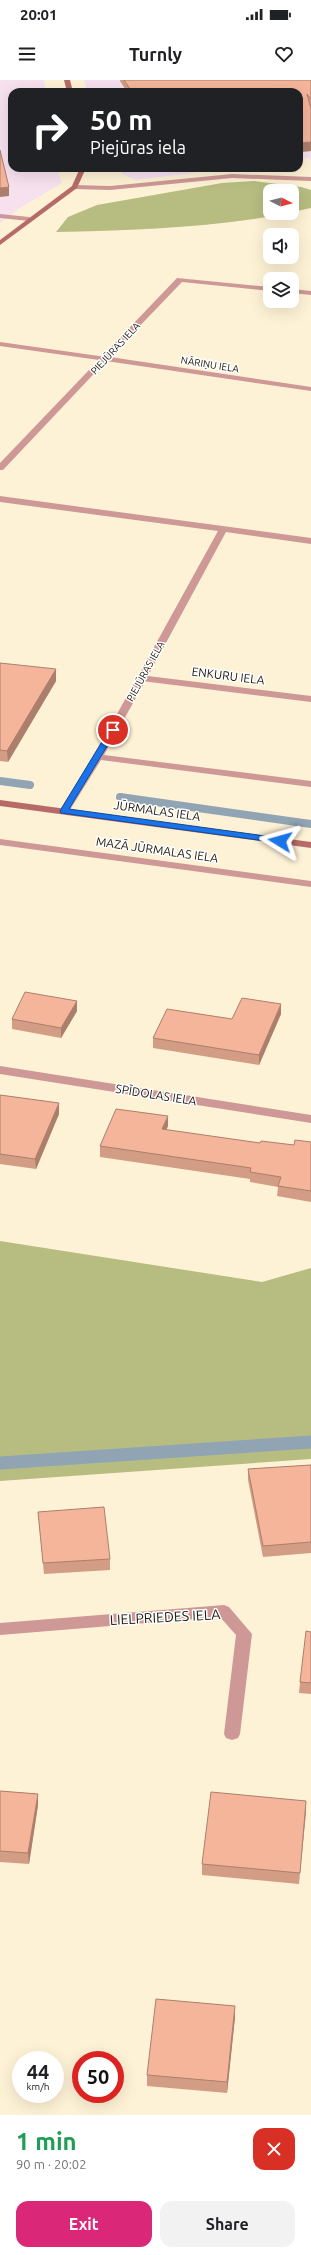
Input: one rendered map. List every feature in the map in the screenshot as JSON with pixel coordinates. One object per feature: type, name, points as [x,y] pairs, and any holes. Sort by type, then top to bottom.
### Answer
[{"type":"street","points":[[0,243],[29,219],[75,187],[81,172]]},
{"type":"street","points":[[75,187],[110,188],[232,176],[311,179]]},
{"type":"street","points":[[0,216],[29,219]]},
{"type":"street","name":"PIEJŪRAS IELA","points":[[0,468],[180,280],[263,288]]},
{"type":"street","points":[[299,292],[311,293]]},
{"type":"street","name":"NĀRIŅU IELA","points":[[0,344],[311,390]]},
{"type":"street","points":[[0,499],[311,541]]},
{"type":"street","name":"PIEJŪRAS IELA","points":[[64,811],[98,757],[223,529]]},
{"type":"street","name":"ENKURU IELA","points":[[142,678],[311,699]]},
{"type":"street","points":[[98,757],[311,784]]},
{"type":"street","name":"JŪRMALAS IELA","points":[[0,803],[311,845]]},
{"type":"street","name":"MAZĀ JŪRMALAS IELA","points":[[0,842],[311,884]]},
{"type":"street","name":"SPĪDOLAS IELA","points":[[0,1070],[311,1119]]},
{"type":"street","name":"LIELPRIEDES IELA","points":[[0,1629],[224,1611],[244,1634],[232,1734]]},
{"type":"shaded area","points":[[0,80],[44,80],[45,88],[8,88],[8,172],[58,172],[62,183],[20,208],[0,223]]},
{"type":"shaded area","points":[[84,80],[311,80],[311,161],[309,158],[303,159],[303,88],[86,88]]},
{"type":"shaded area","points":[[122,172],[200,172],[136,180],[122,174]]},
{"type":"green space","points":[[254,181],[278,184],[263,184],[263,217],[202,225],[144,229],[56,232],[68,217],[97,205],[222,183]]},
{"type":"green space","points":[[299,187],[311,190],[311,208],[299,211]]},
{"type":"green space","points":[[0,1241],[262,1282],[311,1268],[311,1459],[0,1481]]},
{"type":"building","points":[[124,80],[311,80],[311,99],[307,94],[311,109],[311,142],[303,143],[303,88],[129,88]]},
{"type":"building","points":[[0,150],[9,187],[0,188]]},
{"type":"building","points":[[0,663],[56,669],[7,751],[0,750]]},
{"type":"building","points":[[25,992],[77,1001],[61,1028],[12,1019]]},
{"type":"building","points":[[242,998],[281,1004],[259,1055],[153,1038],[167,1009],[232,1019]]},
{"type":"building","points":[[0,1095],[59,1103],[35,1159],[0,1154]]},
{"type":"building","points":[[116,1109],[168,1116],[162,1129],[260,1143],[261,1141],[294,1145],[295,1140],[311,1142],[311,1191],[278,1186],[281,1177],[250,1172],[251,1168],[100,1146]]},
{"type":"building","points":[[311,1465],[311,1542],[263,1546],[248,1469]]},
{"type":"building","points":[[104,1507],[110,1559],[43,1563],[38,1512]]},
{"type":"building","points":[[306,1631],[311,1632],[311,1683],[300,1682]]},
{"type":"building","points":[[0,1791],[38,1794],[28,1853],[0,1851]]},
{"type":"building","points":[[211,1792],[306,1801],[300,1873],[202,1864]]},
{"type":"building","points":[[156,1999],[235,2006],[227,2082],[147,2075]]},
{"type":"waterway","points":[[0,781],[30,785]]},
{"type":"waterway","points":[[120,797],[311,824]]},
{"type":"waterway","points":[[0,1463],[311,1442]]},
{"type":"route","points":[[113,730],[64,811],[280,841]]}]
